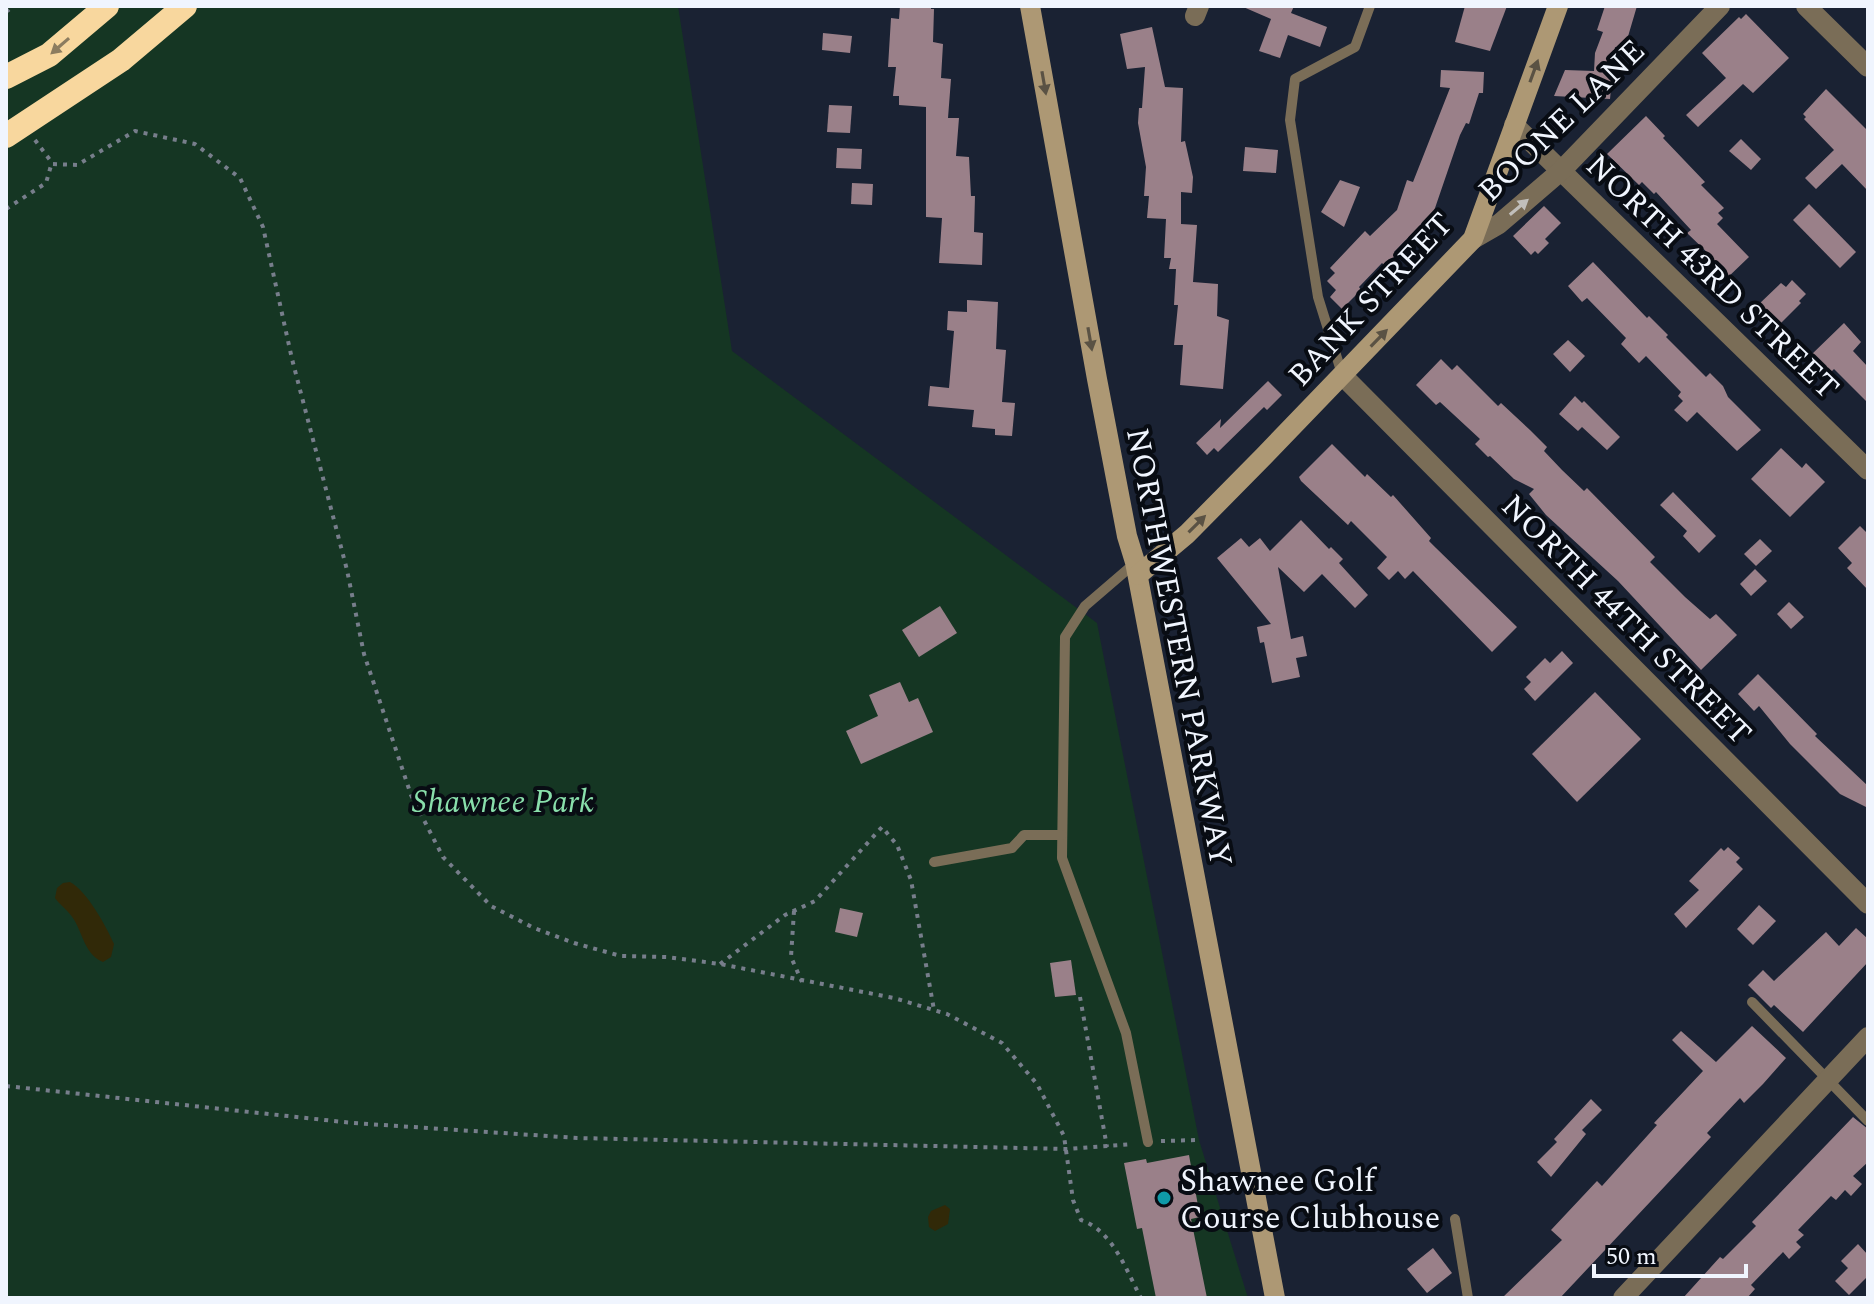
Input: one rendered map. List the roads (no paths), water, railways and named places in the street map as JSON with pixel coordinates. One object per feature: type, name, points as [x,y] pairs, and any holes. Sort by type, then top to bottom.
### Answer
[{"type":"highway","points":[[6,77],[49,55],[107,6]]},
{"type":"highway","points":[[6,124],[78,76],[168,6]]},
{"type":"highway","points":[[18,134],[121,60],[185,6]]},
{"type":"street","name":"NORTHWESTERN PARKWAY","points":[[1030,6],[1097,379],[1275,1298]]},
{"type":"street","name":"BANK STREET","points":[[1136,569],[1187,534],[1473,239],[1558,6]]},
{"type":"street","name":"BOONE LANE","points":[[1473,239],[1499,224],[1562,170],[1720,6]]},
{"type":"street","points":[[1806,6],[1868,67]]},
{"type":"street","name":"NORTH 43RD STREET","points":[[1514,125],[1868,470]]},
{"type":"street","name":"NORTH 44TH STREET","points":[[1343,376],[1868,904]]},
{"type":"street","points":[[1623,1298],[1868,1037]]},
{"type":"lane","points":[[1343,376],[1318,297],[1290,120],[1295,79],[1355,47],[1370,6]]},
{"type":"lane","points":[[1136,569],[1085,606],[1065,637],[1062,858],[1126,1033],[1148,1142]]},
{"type":"lane","points":[[934,862],[1012,848],[1024,835],[1062,835]]},
{"type":"lane","points":[[1752,1002],[1868,1121]]},
{"type":"lane","points":[[1455,1219],[1468,1298]]},
{"type":"place","name":"Shawnee Golf Course Clubhouse","points":[[1164,1198]]},
{"type":"park label","name":"Shawnee Park","points":[[503,801]]}]
